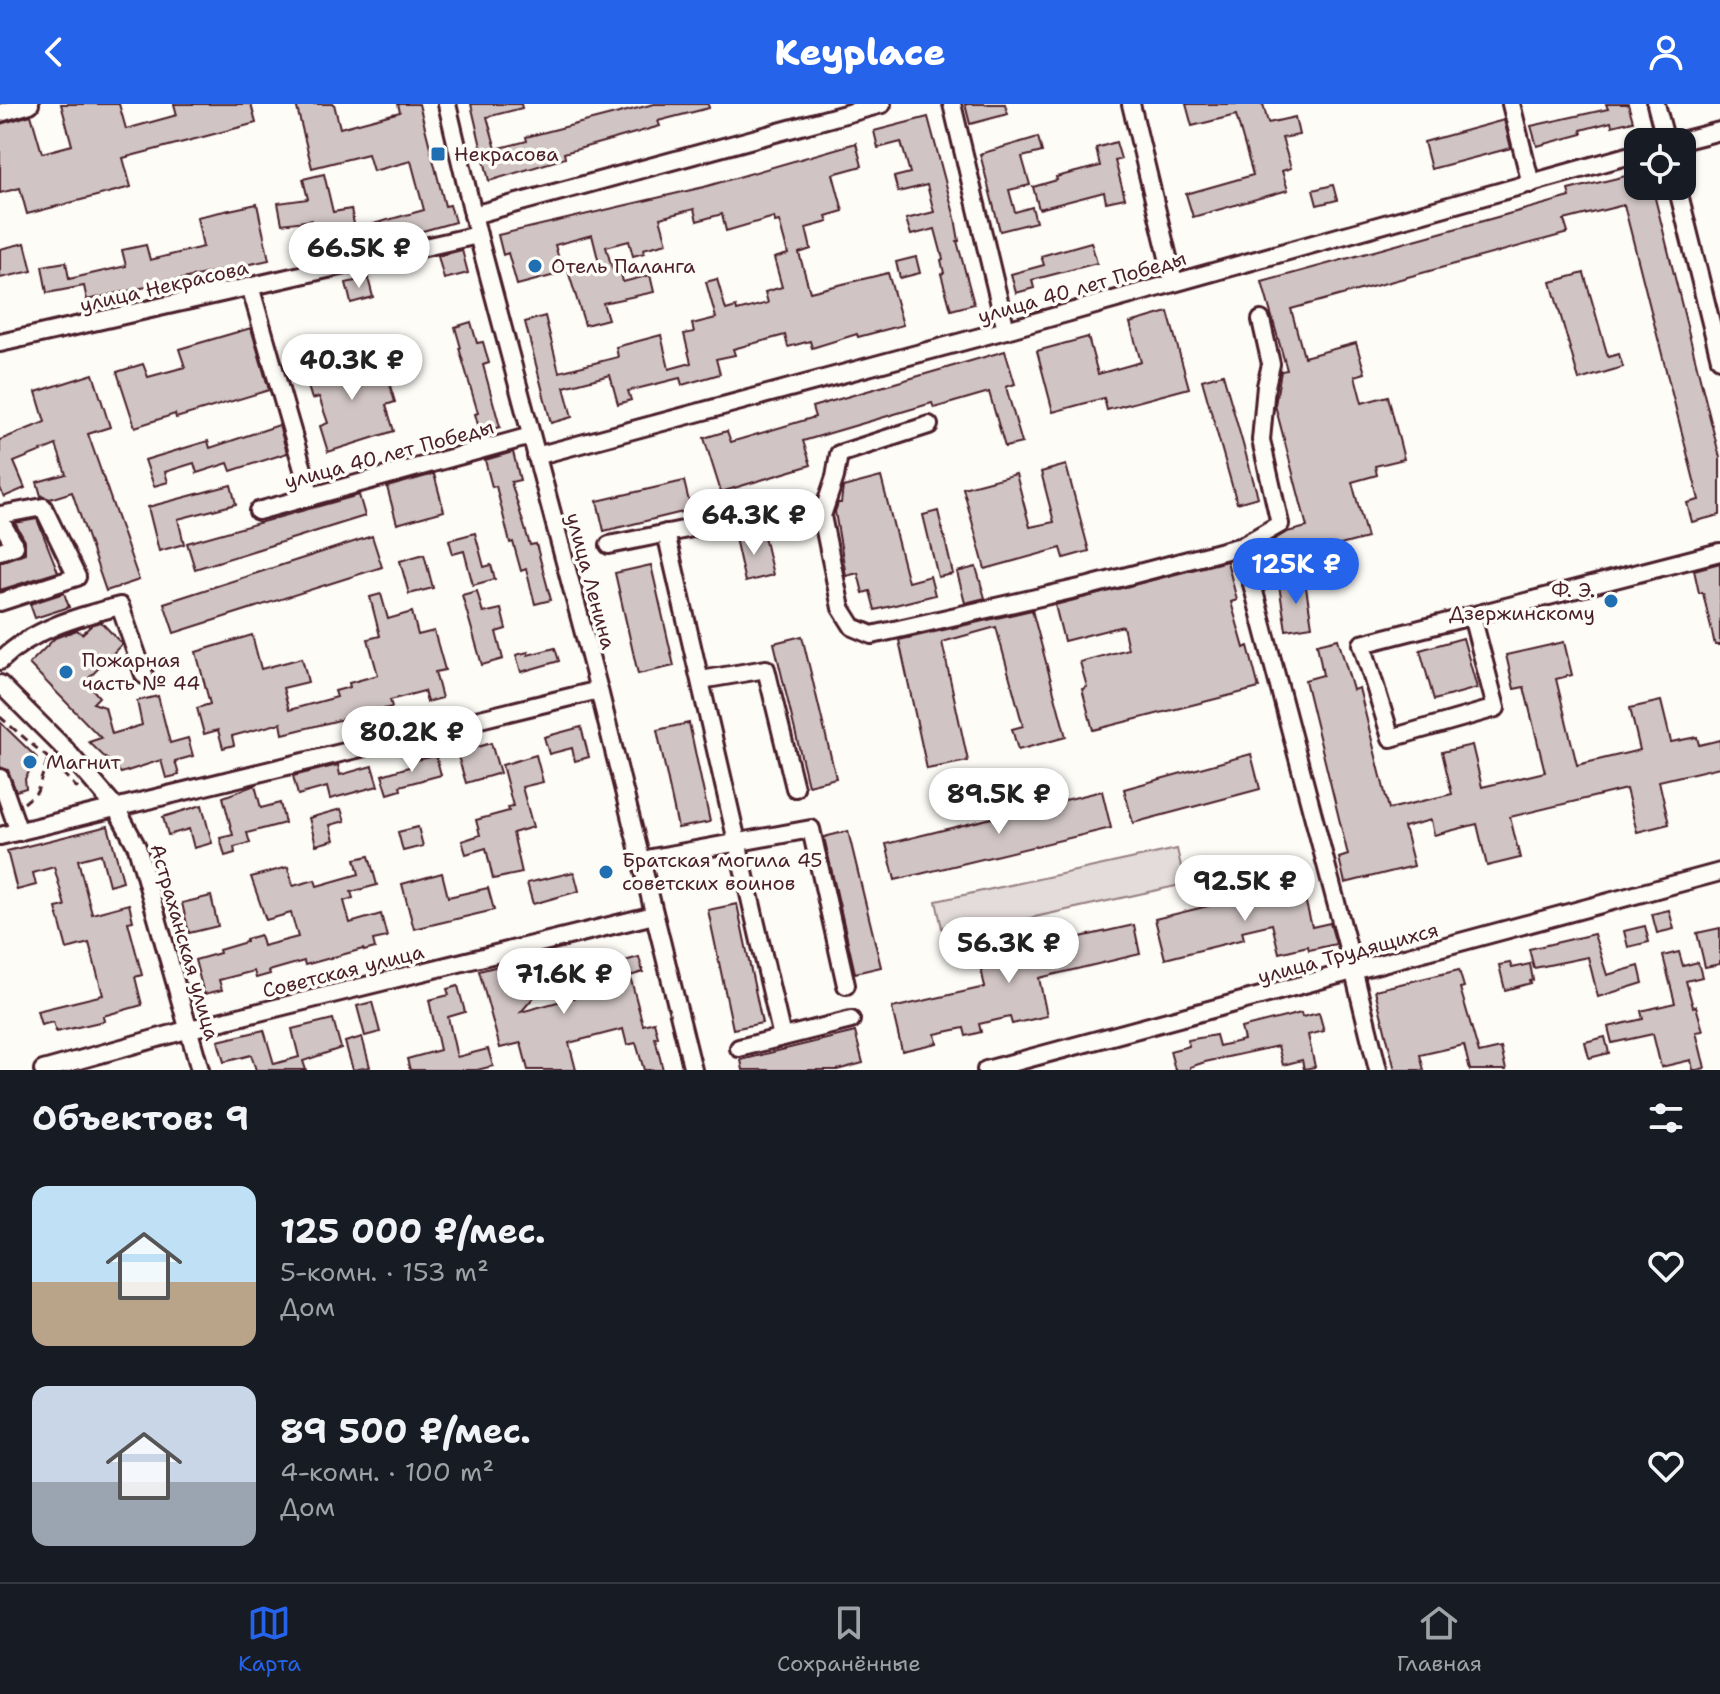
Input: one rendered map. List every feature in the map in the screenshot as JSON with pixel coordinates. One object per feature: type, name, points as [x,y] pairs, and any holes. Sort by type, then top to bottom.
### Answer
[{"type":"street","points":[[0,113],[30,104]]},
{"type":"street","name":"улица Ленина","points":[[447,104],[478,235],[599,690],[693,1070]]},
{"type":"street","points":[[473,215],[882,104]]},
{"type":"street","points":[[952,104],[1006,330]]},
{"type":"street","points":[[1131,104],[1174,282]]},
{"type":"street","points":[[1511,104],[1531,184]]},
{"type":"street","points":[[1656,104],[1662,128]]},
{"type":"street","points":[[1696,137],[1720,131]]},
{"type":"street","name":"улица 40 лет Победы","points":[[536,456],[1006,330],[1624,157]]},
{"type":"street","points":[[1680,200],[1720,359]]},
{"type":"street","name":"улица Некрасова","points":[[0,343],[478,235]]},
{"type":"street","points":[[250,286],[311,497]]},
{"type":"street","points":[[929,425],[839,454],[822,516],[841,608],[853,627],[872,635],[1089,586],[1242,546],[1280,524],[1261,440],[1271,364],[1261,320]]},
{"type":"street","name":"улица 40 лет Победы","points":[[258,511],[531,436]]},
{"type":"street","points":[[0,551],[15,546],[0,518],[43,507],[77,577],[0,602]]},
{"type":"street","points":[[609,545],[712,524]]},
{"type":"street","points":[[666,533],[782,1037]]},
{"type":"street","points":[[1242,546],[1378,1070]]},
{"type":"street","points":[[1472,616],[1496,708],[1391,738],[1362,644],[1720,552]]},
{"type":"street","points":[[0,661],[16,646],[66,620],[120,606],[144,675]]},
{"type":"street","points":[[701,680],[766,669],[795,788]]},
{"type":"street","name":"Астраханская улица","points":[[0,684],[65,749],[116,808],[137,847],[200,1070]]},
{"type":"street","points":[[0,836],[599,690]]},
{"type":"street","points":[[0,778],[19,832]]},
{"type":"street","points":[[641,860],[811,829],[846,985]]},
{"type":"street","name":"улица Трудящихся","points":[[986,1070],[1720,872]]},
{"type":"street","name":"Советская улица","points":[[43,1070],[190,1029],[654,915]]},
{"type":"street","points":[[739,1048],[851,1020]]},
{"type":"path","points":[[0,717],[48,758],[78,790]]},
{"type":"path","points":[[13,812],[37,792],[48,758],[65,749]]},
{"type":"shaded area","points":[[1177,849],[1185,884],[944,937],[936,901]]},
{"type":"building","points":[[61,104],[119,104],[126,129],[177,115],[174,104],[251,104],[256,123],[123,158],[131,187],[27,214],[20,188],[0,193],[0,124],[31,115],[42,153],[72,145]]},
{"type":"building","points":[[296,104],[334,104],[340,128],[400,112],[398,104],[419,104],[445,206],[450,205],[455,222],[376,244],[319,254],[312,220],[282,224],[278,203],[308,199],[303,179],[324,174],[333,212],[351,209],[355,229],[424,210],[411,161],[373,171],[368,154],[312,168]]},
{"type":"building","points":[[471,104],[521,104],[522,108],[487,117],[496,149],[527,141],[526,137],[654,104],[708,104],[709,108],[658,121],[660,126],[564,153],[565,158],[489,181]]},
{"type":"building","points":[[965,104],[1005,104],[1008,114],[970,124]]},
{"type":"building","points":[[1186,104],[1263,104],[1268,123],[1295,117],[1299,135],[1282,138],[1291,168],[1282,171],[1288,190],[1193,217],[1186,194],[1253,175],[1236,115],[1192,126]]},
{"type":"building","points":[[1606,104],[1628,104],[1633,121],[1612,126],[1611,122],[1581,130],[1582,134],[1537,146],[1531,126],[1608,109]]},
{"type":"building","points":[[928,117],[974,304],[951,310],[941,274],[944,273],[943,259],[935,229],[911,235],[906,219],[934,212],[927,185],[898,192],[894,177],[910,173],[901,142],[878,148],[874,131]]},
{"type":"building","points":[[1504,120],[1511,148],[1431,169],[1424,142]]},
{"type":"building","points":[[1038,137],[1042,152],[1022,157],[1030,185],[1009,190],[1015,212],[1032,207],[1036,222],[1000,231],[980,154]]},
{"type":"building","points":[[1116,142],[1121,159],[1115,161],[1125,198],[1106,202],[1104,192],[1039,209],[1033,187],[1057,180],[1056,177],[1100,166],[1096,148]]},
{"type":"building","points":[[856,143],[862,166],[833,174],[843,211],[826,216],[828,222],[806,228],[811,249],[799,253],[810,292],[888,273],[903,325],[858,337],[857,334],[812,348],[810,341],[788,347],[785,335],[733,349],[735,355],[716,359],[720,374],[682,385],[680,378],[628,391],[631,400],[618,404],[610,375],[564,387],[572,417],[551,423],[525,322],[545,316],[559,372],[618,357],[616,347],[661,335],[669,369],[691,363],[684,334],[694,332],[692,324],[716,318],[706,282],[717,279],[726,310],[736,307],[737,311],[768,303],[765,292],[782,287],[774,258],[788,254],[779,221],[775,222],[774,217],[726,231],[722,214],[697,221],[694,209],[660,218],[667,243],[643,249],[644,253],[633,256],[629,241],[606,247],[614,275],[621,273],[623,282],[650,275],[654,292],[603,303],[608,319],[585,325],[568,271],[599,263],[592,235],[555,245],[563,273],[517,285],[508,253],[503,255],[498,235],[704,187]]},
{"type":"building","points":[[1624,176],[1624,200],[1656,200],[1720,458],[1720,515],[1692,522],[1687,503],[1699,500],[1624,205],[1564,220],[1568,233],[1291,309],[1304,357],[1356,343],[1365,373],[1355,376],[1362,403],[1388,396],[1404,459],[1375,466],[1377,475],[1352,482],[1367,538],[1275,562],[1270,542],[1287,532],[1307,527],[1275,405],[1281,371],[1287,370],[1262,282],[1570,197],[1568,190]]},
{"type":"building","points":[[1333,185],[1337,200],[1317,205],[1313,190]]},
{"type":"building","points":[[257,204],[269,260],[87,300],[84,286],[47,293],[42,266],[66,262],[69,279],[126,266],[122,250],[146,245],[150,260],[203,247],[197,217]]},
{"type":"building","points":[[1091,242],[1097,263],[1032,280],[1034,288],[1016,293],[1011,274],[1044,265],[1041,256]]},
{"type":"building","points":[[25,243],[32,271],[0,278],[0,249]]},
{"type":"building","points":[[462,250],[468,273],[444,279],[438,256]]},
{"type":"building","points":[[916,257],[920,273],[900,278],[896,262]]},
{"type":"building","points":[[1584,273],[1608,357],[1619,354],[1623,367],[1579,380],[1551,282]]},
{"type":"building","points":[[368,278],[373,297],[351,303],[346,283]]},
{"type":"building","points":[[1168,312],[1189,388],[1107,410],[1104,398],[1053,412],[1037,351],[1088,337],[1098,374],[1141,362],[1130,323]]},
{"type":"building","points":[[471,322],[477,343],[483,342],[489,363],[483,365],[500,427],[480,432],[475,414],[478,413],[455,327]]},
{"type":"building","points":[[251,328],[269,390],[135,427],[117,372],[143,364],[148,377],[185,367],[179,349]]},
{"type":"building","points":[[1005,351],[1015,384],[1006,387],[1022,443],[1005,447],[989,392],[934,408],[932,403],[803,441],[811,465],[721,492],[704,438],[727,431],[731,442],[815,417],[812,407]]},
{"type":"building","points":[[369,354],[377,379],[387,376],[395,402],[386,405],[394,431],[328,452],[320,426],[328,423],[319,397],[312,399],[304,374]]},
{"type":"building","points":[[93,374],[110,427],[88,434],[139,580],[106,591],[72,492],[50,499],[41,496],[37,482],[66,474],[56,445],[14,462],[25,488],[4,497],[0,488],[0,440],[45,422],[36,392]]},
{"type":"building","points":[[1223,374],[1258,497],[1237,503],[1202,380]]},
{"type":"building","points":[[279,425],[287,453],[231,471],[228,463],[197,473],[194,463],[165,472],[168,482],[154,486],[145,460],[208,441],[210,448]]},
{"type":"building","points":[[513,452],[520,480],[511,482],[530,545],[536,544],[551,600],[535,604],[526,569],[521,571],[513,542],[510,543],[496,486],[492,487],[485,460]]},
{"type":"building","points":[[1066,465],[1089,551],[1064,558],[1061,548],[985,569],[963,488],[1016,474],[1030,527],[1054,522],[1041,472]]},
{"type":"building","points":[[434,474],[444,511],[397,524],[387,487]]},
{"type":"building","points":[[881,477],[908,582],[930,576],[935,595],[875,610],[870,591],[863,593],[858,573],[846,576],[835,512],[838,503],[841,503],[843,487]]},
{"type":"building","points":[[684,481],[691,510],[604,531],[597,501]]},
{"type":"building","points":[[231,485],[236,504],[178,519],[184,544],[159,551],[148,507]]},
{"type":"building","points":[[359,495],[365,516],[195,569],[187,543]]},
{"type":"building","points":[[938,511],[953,574],[938,577],[923,515]]},
{"type":"building","points":[[37,519],[58,572],[0,590],[0,562],[25,553],[25,541],[15,523]]},
{"type":"building","points":[[763,532],[773,575],[745,582],[735,538]]},
{"type":"building","points":[[475,533],[484,567],[491,565],[495,579],[473,585],[464,551],[453,554],[449,540]]},
{"type":"building","points":[[372,536],[382,567],[174,633],[164,603]]},
{"type":"building","points":[[424,554],[433,588],[409,594],[400,561]]},
{"type":"building","points":[[1227,561],[1237,600],[1231,602],[1244,648],[1248,646],[1259,688],[1093,730],[1082,689],[1087,687],[1080,662],[1128,649],[1123,626],[1064,641],[1055,605]]},
{"type":"building","points":[[1720,563],[1720,645],[1715,645],[1703,593],[1699,593],[1694,570]]},
{"type":"building","points":[[651,565],[674,666],[638,674],[615,573]]},
{"type":"building","points":[[976,567],[985,598],[965,603],[957,572]]},
{"type":"building","points":[[1305,581],[1312,626],[1286,630],[1279,585]]},
{"type":"building","points":[[477,591],[483,613],[501,609],[506,629],[496,632],[503,659],[482,665],[462,595]]},
{"type":"building","points":[[64,593],[69,607],[35,618],[30,604]]},
{"type":"building","points":[[381,594],[388,619],[412,612],[418,635],[434,631],[445,670],[435,672],[442,698],[427,702],[424,691],[390,700],[392,707],[283,734],[281,723],[232,736],[234,745],[223,748],[218,730],[204,734],[197,708],[210,704],[196,652],[252,635],[261,669],[302,658],[308,682],[283,688],[289,710],[337,697],[335,691],[350,687],[349,683],[378,675],[368,639],[380,636],[370,597]]},
{"type":"building","points":[[1032,610],[1066,737],[1018,750],[1012,729],[1023,726],[996,627],[942,642],[968,761],[927,769],[899,640]]},
{"type":"building","points":[[101,622],[122,644],[86,681],[99,697],[93,703],[105,707],[112,734],[142,725],[137,701],[158,696],[170,743],[188,738],[193,756],[175,761],[179,775],[166,778],[161,760],[121,773],[89,742],[101,738],[29,664],[55,638],[77,630],[82,634],[93,624]]},
{"type":"building","points":[[802,636],[836,778],[808,785],[774,643]]},
{"type":"building","points":[[1463,638],[1477,688],[1434,700],[1420,650]]},
{"type":"building","points":[[1338,639],[1353,690],[1359,688],[1389,809],[1452,794],[1442,752],[1472,745],[1482,787],[1545,772],[1524,687],[1514,689],[1506,655],[1564,642],[1572,675],[1556,679],[1577,765],[1640,750],[1630,708],[1661,701],[1671,742],[1697,737],[1699,745],[1720,740],[1720,767],[1659,781],[1669,824],[1637,832],[1626,789],[1510,817],[1520,858],[1487,866],[1477,824],[1434,835],[1431,820],[1404,827],[1414,866],[1345,883],[1339,858],[1348,855],[1305,680],[1323,675],[1317,644]]},
{"type":"building","points":[[555,648],[559,661],[521,672],[516,655]]},
{"type":"building","points":[[0,722],[37,758],[25,779],[26,788],[16,791],[8,770],[0,767]]},
{"type":"building","points":[[689,723],[710,822],[678,828],[657,730]]},
{"type":"building","points":[[581,727],[589,757],[575,761],[572,748],[549,754],[544,737]]},
{"type":"building","points":[[491,743],[500,773],[466,783],[457,753]]},
{"type":"building","points":[[1251,754],[1260,789],[1133,823],[1124,789]]},
{"type":"building","points":[[536,755],[543,782],[522,787],[533,827],[513,833],[522,873],[493,879],[486,848],[466,854],[462,841],[480,835],[476,820],[509,811],[508,807],[513,806],[502,765]]},
{"type":"building","points":[[436,756],[441,775],[400,786],[401,790],[388,794],[382,775],[412,766],[411,761]]},
{"type":"building","points":[[338,765],[340,775],[372,766],[378,786],[330,799],[327,787],[298,795],[293,776]]},
{"type":"building","points":[[255,785],[261,808],[280,803],[285,823],[247,833],[250,843],[234,847],[235,853],[225,856],[220,838],[233,835],[223,797]]},
{"type":"building","points":[[1102,791],[1111,828],[895,880],[886,844]]},
{"type":"building","points":[[202,805],[212,843],[194,848],[189,829],[168,835],[163,817]]},
{"type":"building","points":[[341,809],[345,821],[330,825],[334,840],[316,845],[309,818]]},
{"type":"building","points":[[108,826],[123,881],[109,885],[101,854],[78,860],[92,914],[129,904],[133,921],[128,922],[142,975],[135,977],[142,1005],[103,1016],[104,1021],[56,1032],[53,1022],[41,1025],[37,1011],[103,995],[89,943],[67,949],[56,908],[65,906],[54,867],[33,873],[36,885],[17,890],[7,851]]},
{"type":"building","points":[[418,827],[423,846],[403,851],[398,832]]},
{"type":"building","points":[[848,831],[881,967],[855,973],[824,837]]},
{"type":"building","points":[[369,856],[377,885],[351,892],[353,898],[344,901],[350,923],[381,914],[387,937],[373,940],[375,948],[305,965],[304,961],[256,978],[254,971],[219,980],[222,990],[204,994],[195,960],[220,953],[219,950],[260,935],[263,946],[298,937],[291,913],[266,920],[251,877],[288,867],[293,886],[315,880],[317,886],[359,874],[355,859]]},
{"type":"building","points":[[574,872],[579,891],[533,904],[527,883]]},
{"type":"building","points":[[442,873],[448,897],[488,888],[494,910],[414,929],[402,884]]},
{"type":"building","points":[[1301,883],[1312,927],[1330,923],[1336,944],[1279,953],[1272,924],[1242,931],[1244,939],[1165,959],[1155,919]]},
{"type":"building","points":[[211,896],[218,926],[189,933],[182,903]]},
{"type":"building","points":[[737,904],[762,1023],[733,1029],[708,910]]},
{"type":"building","points":[[1669,910],[1674,929],[1657,933],[1652,914]]},
{"type":"building","points":[[1134,925],[1140,954],[1039,978],[1047,1016],[1012,1024],[1010,1017],[979,1024],[981,1032],[966,1036],[964,1028],[935,1034],[937,1043],[902,1051],[892,1008],[985,987],[978,955],[999,950],[996,937],[1018,932],[1022,950]]},
{"type":"building","points":[[1645,926],[1649,942],[1628,947],[1624,931]]},
{"type":"building","points":[[1720,928],[1720,964],[1705,967],[1697,933]]},
{"type":"building","points":[[1594,934],[1607,975],[1639,966],[1643,983],[1598,997],[1588,957],[1534,968],[1529,949]]},
{"type":"building","points":[[1679,952],[1683,966],[1698,962],[1702,977],[1686,981],[1703,1031],[1696,1032],[1705,1068],[1697,1070],[1693,1070],[1691,1060],[1661,1067],[1653,1034],[1612,1043],[1608,1027],[1643,1019],[1641,1011],[1675,1003],[1663,956]]},
{"type":"building","points":[[537,956],[545,984],[521,1012],[620,985],[614,964],[639,957],[643,972],[630,976],[643,1025],[654,1022],[663,1070],[644,1070],[636,1043],[627,1045],[623,1029],[569,1043],[576,1070],[528,1070],[521,1043],[500,1048],[479,971]]},
{"type":"building","points":[[1510,963],[1512,968],[1530,964],[1531,983],[1505,990],[1499,965]]},
{"type":"building","points":[[1459,970],[1464,987],[1460,988],[1479,1053],[1501,1048],[1506,1070],[1470,1070],[1464,1045],[1420,1055],[1424,1070],[1395,1070],[1375,990]]},
{"type":"building","points":[[458,986],[465,1012],[448,1017],[457,1057],[488,1049],[493,1066],[477,1070],[410,1070],[407,1059],[440,1050],[429,1000],[449,995],[447,989]]},
{"type":"building","points":[[372,1002],[380,1032],[365,1036],[357,1006]]},
{"type":"building","points":[[1301,1013],[1302,1017],[1319,1013],[1324,1031],[1308,1035],[1315,1067],[1304,1069],[1302,1060],[1283,1065],[1278,1046],[1205,1062],[1190,1067],[1190,1070],[1175,1070],[1170,1051],[1189,1046],[1188,1040],[1216,1035],[1219,1046],[1244,1040],[1241,1028]]},
{"type":"building","points":[[333,1019],[341,1048],[303,1061],[306,1070],[256,1070],[251,1055],[224,1062],[218,1041],[264,1030],[274,1064],[299,1057],[292,1029]]},
{"type":"building","points":[[855,1032],[863,1063],[837,1070],[743,1070],[741,1060]]},
{"type":"building","points":[[362,1037],[370,1067],[353,1070],[345,1042]]},
{"type":"building","points":[[1605,1037],[1609,1053],[1589,1058],[1585,1042]]},
{"type":"place","name":"Некрасова","points":[[438,154]]},
{"type":"place","name":"Отель Паланга","points":[[535,266]]},
{"type":"place","name":"Ф. Э. Дзержинскому","points":[[1611,601]]},
{"type":"place","name":"Пожарная часть № 44","points":[[66,672]]},
{"type":"place","name":"Магнит","points":[[30,762]]},
{"type":"place","name":"Братская могила 45 советских воинов","points":[[606,872]]}]
